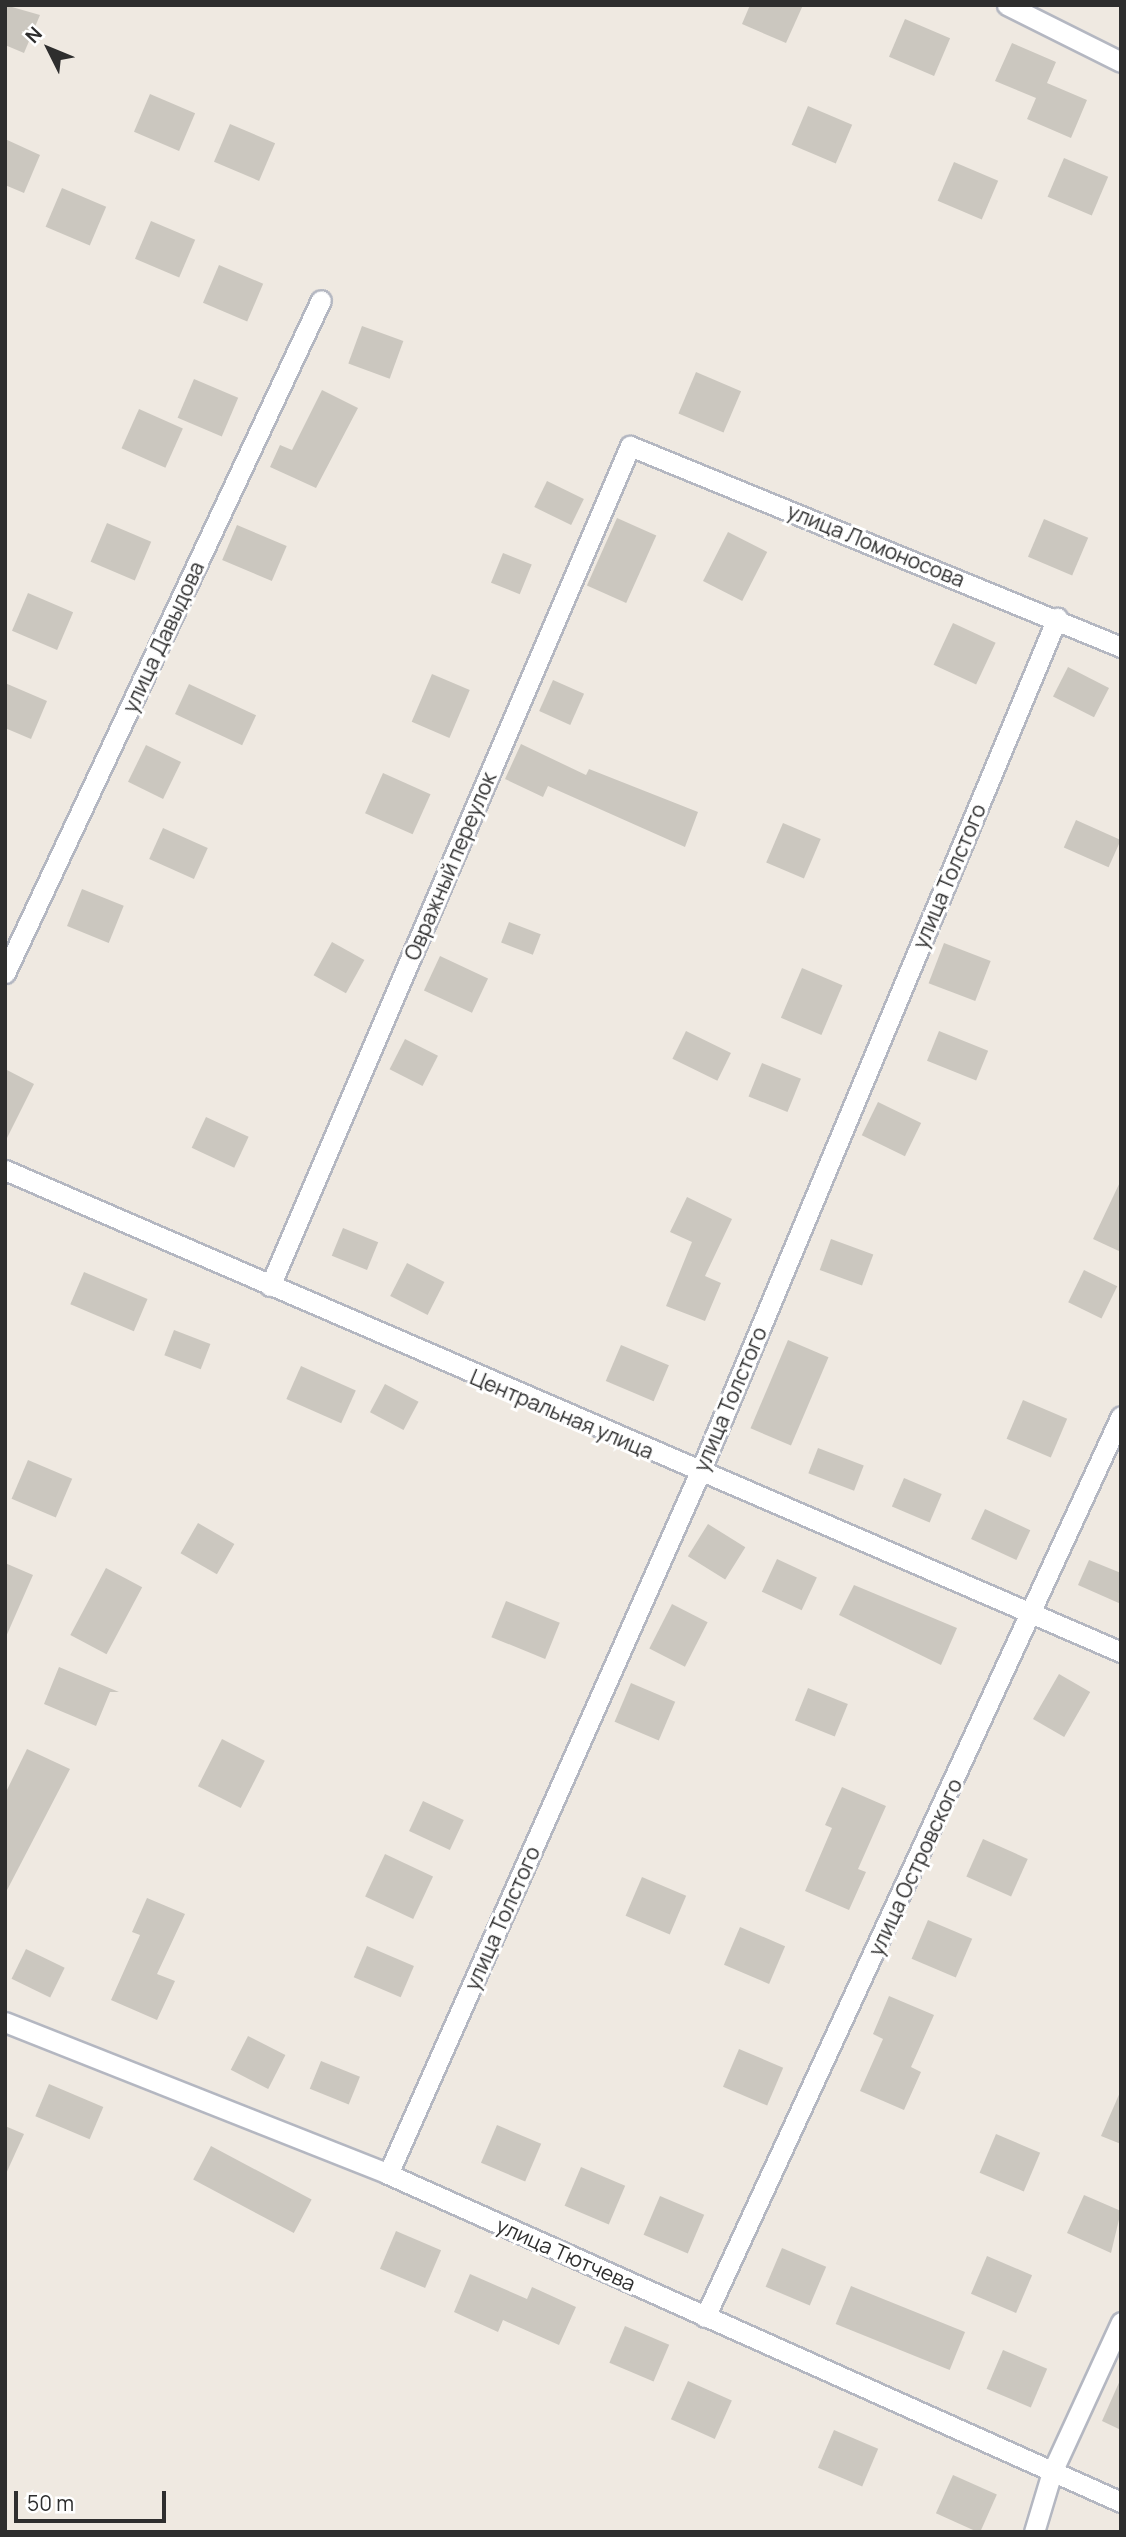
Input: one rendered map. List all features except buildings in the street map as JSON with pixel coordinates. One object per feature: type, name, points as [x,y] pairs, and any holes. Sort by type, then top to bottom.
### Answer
[{"type":"street","points":[[1007,5],[1121,62]]},
{"type":"street","name":"улица Давыдова","points":[[5,973],[321,300]]},
{"type":"street","name":"улица Ломоносова","points":[[630,446],[1057,618],[1121,648]]},
{"type":"street","name":"Овражный переулок","points":[[270,1286],[630,446]]},
{"type":"street","name":"улица Толстого","points":[[388,2174],[699,1472],[1057,618]]},
{"type":"street","name":"Центральная улица","points":[[5,1170],[1121,1652]]},
{"type":"street","name":"улица Островского","points":[[705,2317],[1033,1615],[1121,1416]]},
{"type":"street","name":"улица Тютчева","points":[[5,2022],[388,2174],[1121,2502]]},
{"type":"street","points":[[1034,2532],[1052,2472],[1121,2322]]}]
